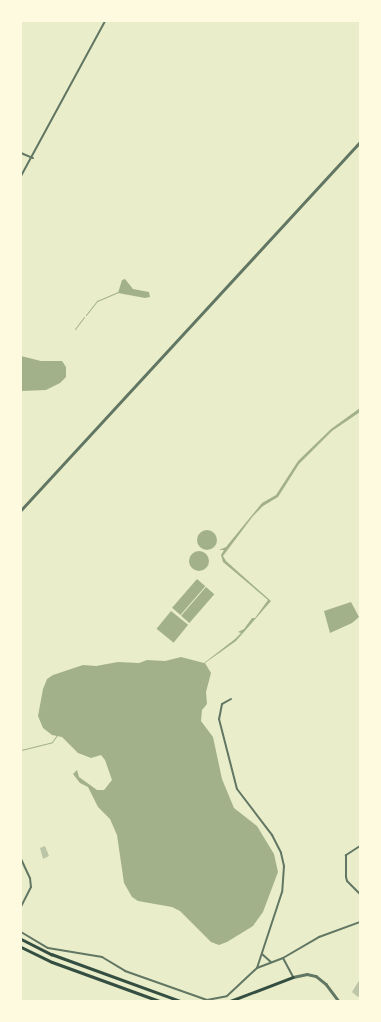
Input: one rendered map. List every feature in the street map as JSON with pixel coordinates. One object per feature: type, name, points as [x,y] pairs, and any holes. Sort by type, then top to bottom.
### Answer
[{"type":"main road","points":[[21,939],[51,954],[180,1001]]},
{"type":"main road","points":[[21,947],[52,962],[158,1001]]},
{"type":"main road","points":[[230,1001],[293,977]]},
{"type":"street","points":[[21,176],[33,158],[105,21]]},
{"type":"street","points":[[21,510],[360,142]]},
{"type":"street","points":[[21,153],[33,158]]},
{"type":"street","points":[[231,699],[222,704],[219,719],[237,789],[272,834],[281,853],[284,866],[285,882],[257,968]]},
{"type":"street","points":[[360,846],[346,855],[347,881],[360,894]]},
{"type":"street","points":[[21,859],[30,878],[31,887],[21,907]]},
{"type":"street","points":[[21,932],[48,948],[102,957],[125,971],[207,1000],[218,999],[233,992],[257,968],[283,958],[319,937],[360,922]]},
{"type":"street","points":[[262,954],[270,962]]},
{"type":"street","points":[[283,958],[293,977],[307,974],[316,976],[323,981],[339,1001]]},
{"type":"shaded area","points":[[125,279],[133,289],[149,292],[150,297],[145,298],[118,293],[122,280]]},
{"type":"shaded area","points":[[21,356],[41,361],[62,361],[66,367],[66,377],[60,383],[46,390],[21,391]]},
{"type":"shaded area","points":[[360,408],[360,412],[332,431],[299,464],[278,497],[263,506],[253,516],[223,556],[226,561],[271,601],[236,641],[205,663],[211,673],[206,692],[207,704],[202,710],[201,721],[213,737],[222,779],[234,808],[257,826],[274,854],[278,872],[263,912],[253,926],[219,945],[211,942],[180,911],[172,907],[138,901],[132,897],[124,883],[117,835],[110,819],[98,807],[88,787],[80,783],[73,774],[77,770],[79,777],[97,790],[104,790],[112,780],[105,760],[101,755],[91,758],[78,753],[62,737],[52,735],[43,728],[38,716],[43,689],[47,679],[53,675],[83,665],[96,666],[118,662],[139,663],[147,660],[165,661],[181,657],[204,663],[235,639],[241,633],[238,632],[244,629],[252,618],[255,618],[268,600],[223,562],[221,555],[224,550],[219,550],[226,547],[262,503],[276,495],[298,461],[331,429]]},
{"type":"shaded area","points":[[207,530],[214,533],[217,540],[214,547],[207,550],[200,547],[197,540],[200,533]]},
{"type":"shaded area","points":[[199,551],[206,554],[209,561],[206,568],[199,571],[192,568],[189,561],[192,554]]},
{"type":"shaded area","points":[[197,579],[205,586],[180,615],[172,608]]},
{"type":"shaded area","points":[[206,587],[214,594],[189,623],[181,616]]},
{"type":"shaded area","points":[[351,602],[359,617],[352,623],[330,633],[324,611]]},
{"type":"shaded area","points":[[171,611],[188,625],[174,643],[157,629]]},
{"type":"building","points":[[45,846],[49,856],[43,859],[40,848]]},
{"type":"building","points":[[360,979],[360,995],[358,997],[352,992]]},
{"type":"waterway","points":[[86,315],[97,301],[118,292]]},
{"type":"waterway","points":[[75,329],[84,317]]},
{"type":"waterway","points":[[21,750],[52,742],[57,735]]}]
